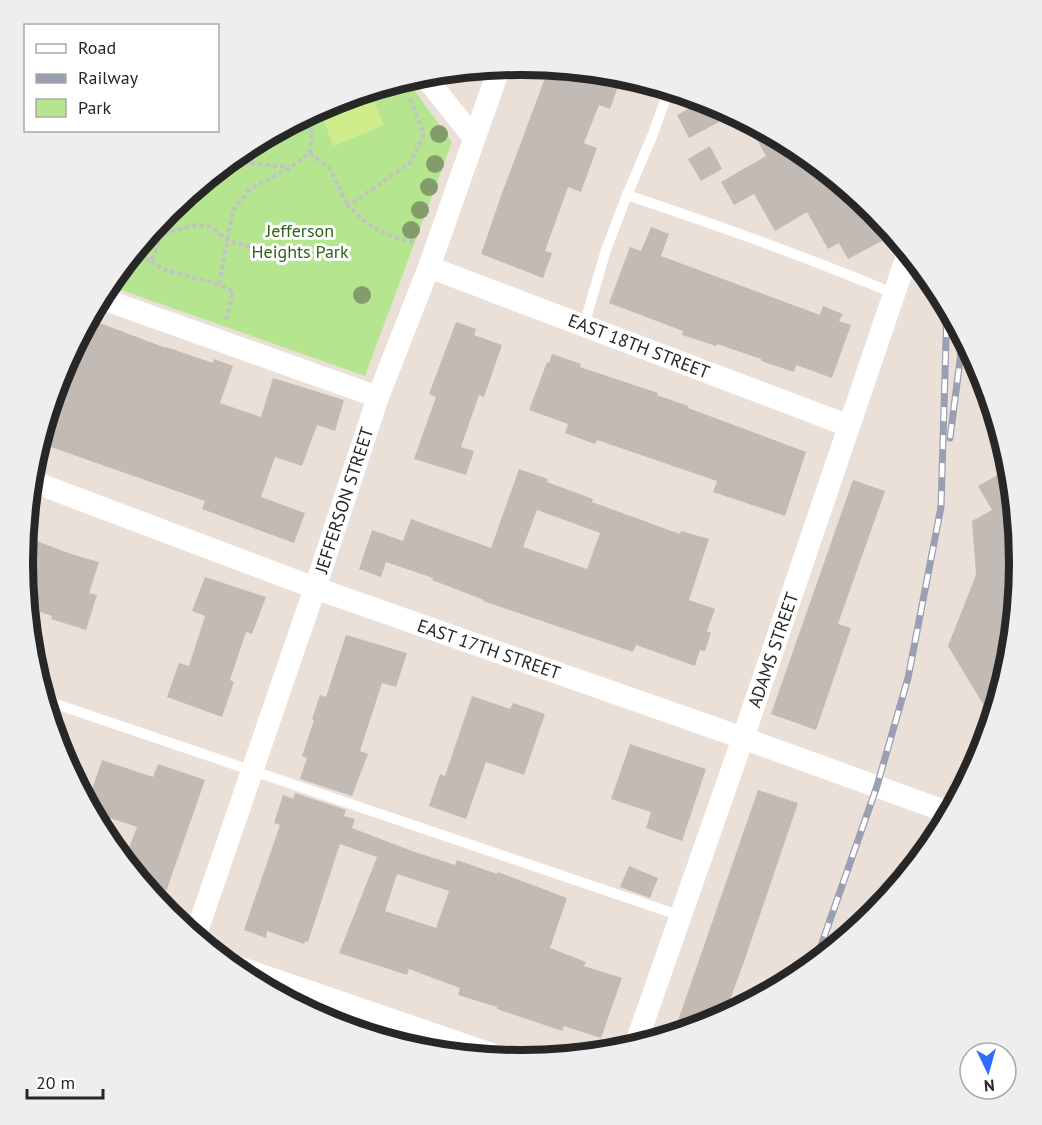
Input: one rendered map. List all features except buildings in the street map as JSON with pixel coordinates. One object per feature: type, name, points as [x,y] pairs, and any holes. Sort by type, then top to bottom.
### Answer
[{"type":"street","name":"JEFFERSON STREET","points":[[198,928],[378,397],[432,258],[497,76]]},
{"type":"street","points":[[430,83],[474,138]]},
{"type":"street","name":"EAST 18TH STREET","points":[[432,258],[584,325],[849,426]]},
{"type":"street","name":"ADAMS STREET","points":[[639,1036],[743,738],[905,261]]},
{"type":"street","points":[[109,301],[378,397]]},
{"type":"street","name":"EAST 17TH STREET","points":[[39,484],[315,588],[942,810]]},
{"type":"street","points":[[261,975],[472,1047]]},
{"type":"lane","points":[[584,325],[606,250],[666,97]]},
{"type":"lane","points":[[627,195],[833,268],[895,294]]},
{"type":"lane","points":[[54,703],[681,916]]},
{"type":"path","points":[[348,206],[410,163],[424,134],[407,91]]},
{"type":"path","points":[[219,284],[229,241],[233,210],[251,188],[290,168],[310,153],[312,132],[307,124]]},
{"type":"path","points":[[310,153],[330,169],[348,206],[367,225],[432,258]]},
{"type":"path","points":[[242,163],[290,168]]},
{"type":"path","points":[[151,261],[163,234],[195,225],[212,227],[229,241],[255,248]]},
{"type":"path","points":[[140,258],[151,261],[162,269],[219,284],[233,292],[219,341]]},
{"type":"green space","name":"Jefferson Heights Park","points":[[412,87],[452,142],[365,376],[117,288],[176,217],[224,175],[250,157],[305,125],[334,112],[364,100]]},
{"type":"green space","points":[[373,97],[384,125],[333,146],[322,117]]},
{"type":"railway","points":[[820,948],[877,786],[908,678],[941,507],[947,323]]},
{"type":"railway","points":[[950,438],[961,352]]}]
